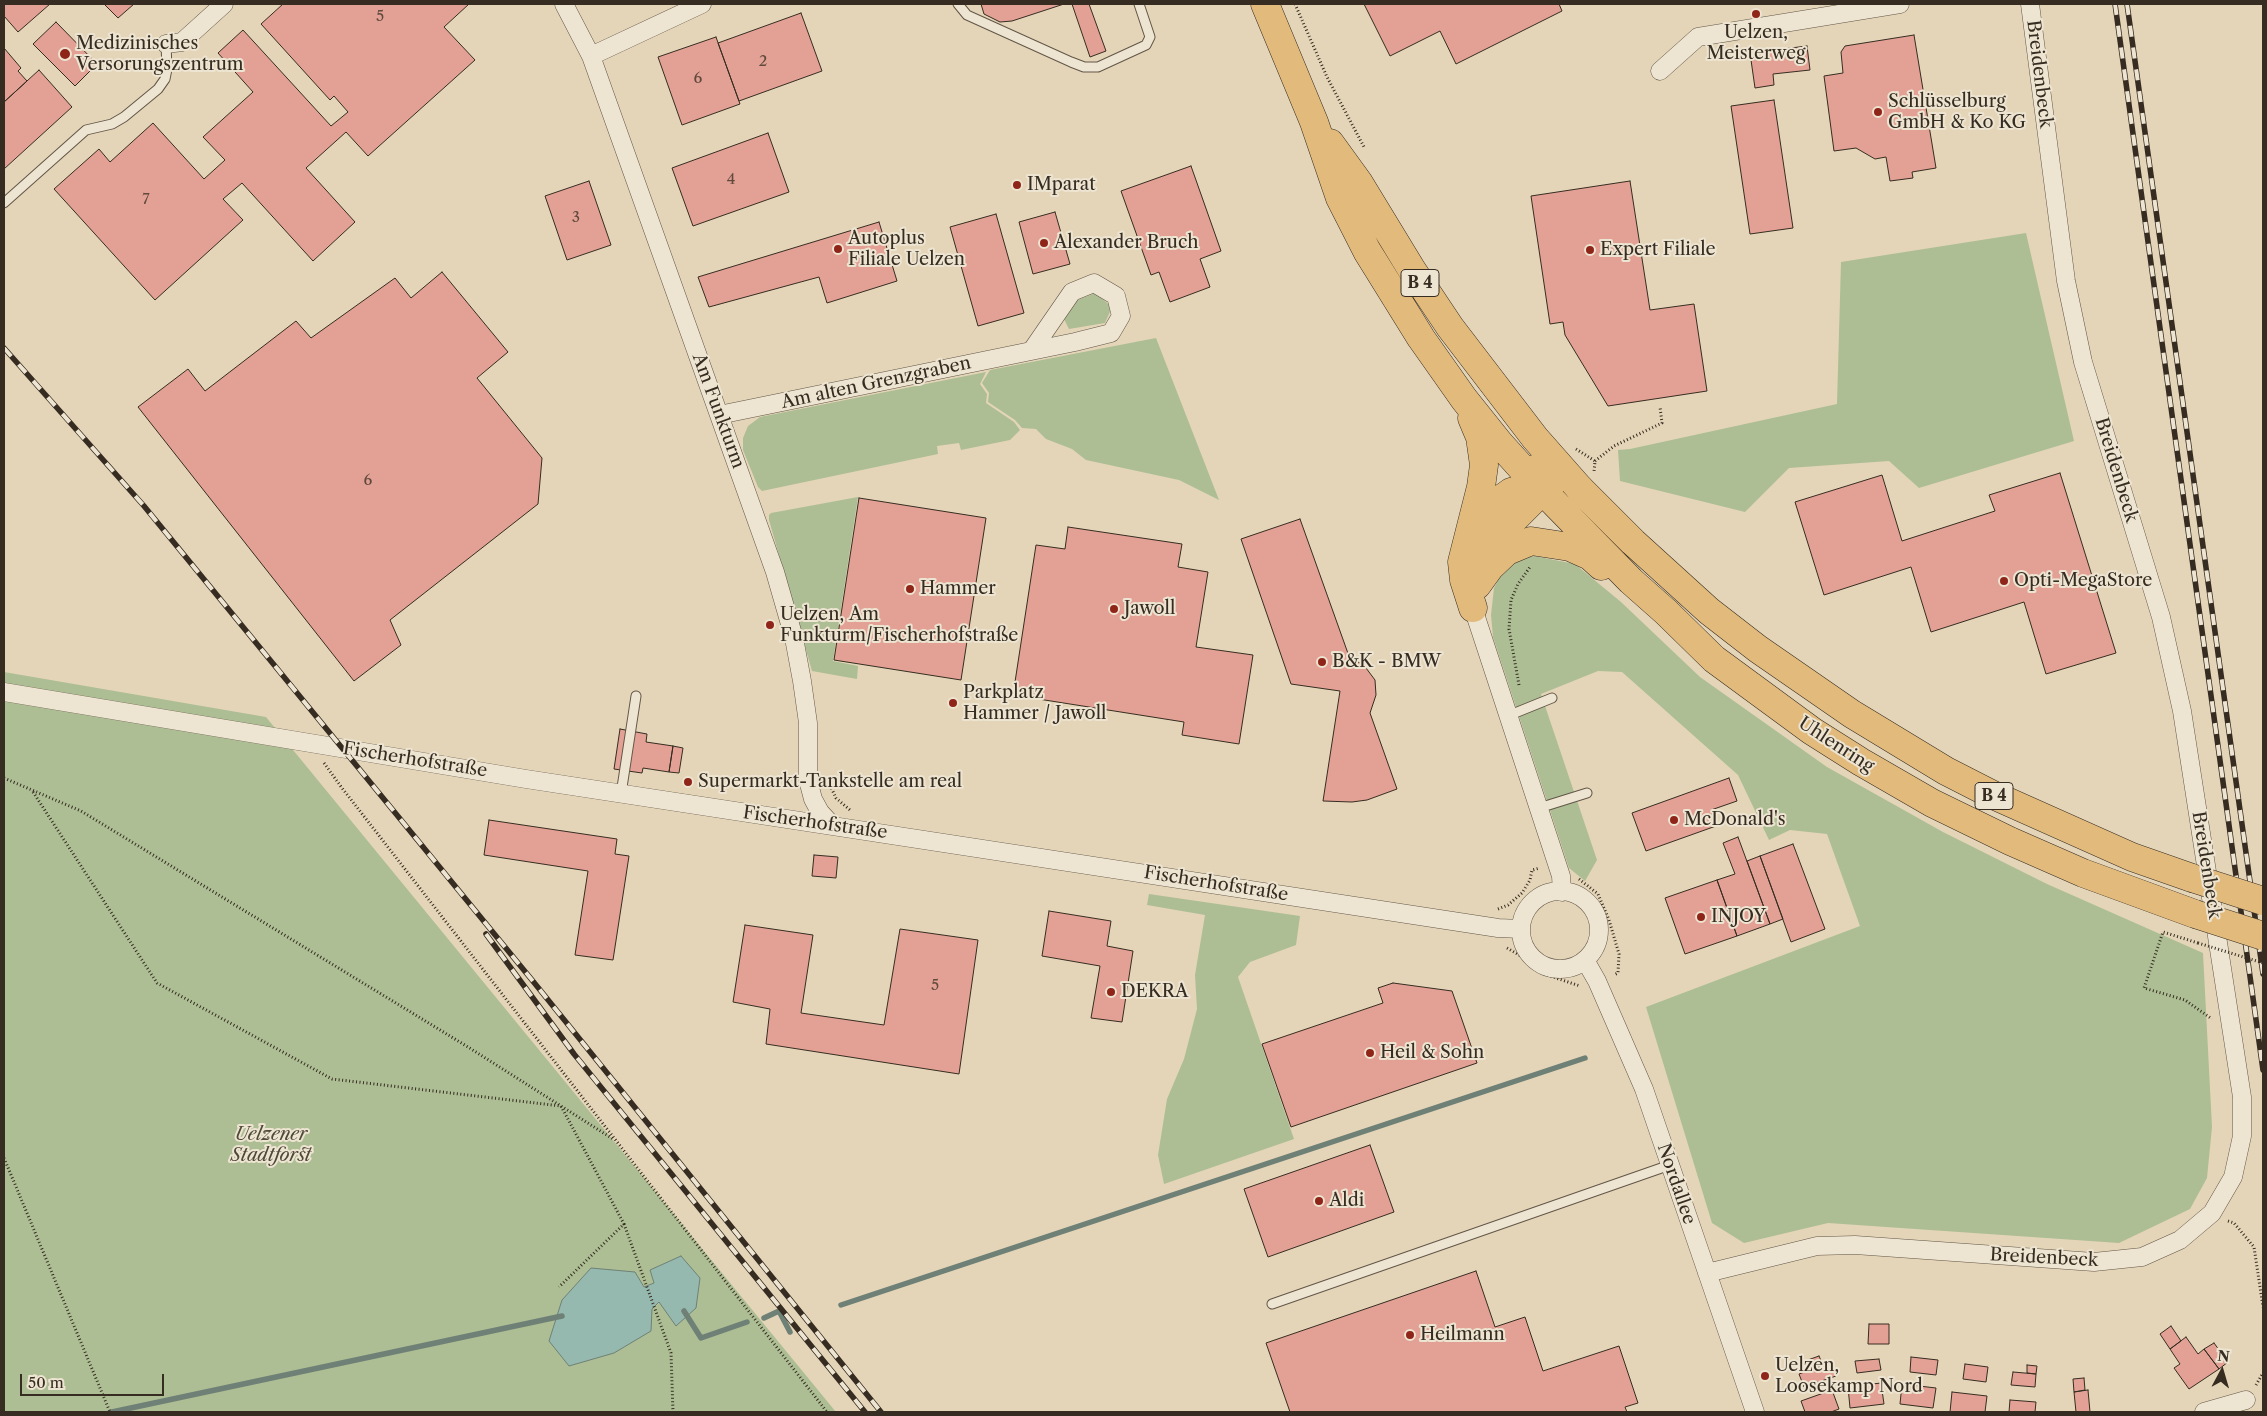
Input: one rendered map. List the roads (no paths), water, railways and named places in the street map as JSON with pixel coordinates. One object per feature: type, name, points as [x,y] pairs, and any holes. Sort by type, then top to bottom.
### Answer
[{"type":"main road","name":"B 4","points":[[1265,4],[1314,122],[1340,198],[1367,251],[1420,338],[1464,399],[1500,444],[1537,485]]},
{"type":"main road","name":"B 4","points":[[1314,122],[1359,183],[1412,270],[1450,327],[1535,438],[1585,483]]},
{"type":"main road","points":[[1464,399],[1480,437],[1484,457],[1484,474],[1462,562],[1464,580],[1475,596]]},
{"type":"main road","points":[[1475,596],[1484,560],[1496,537],[1531,502],[1537,485],[1540,465],[1535,438]]},
{"type":"main road","points":[[1472,526],[1480,516],[1511,492],[1537,485],[1585,483]]},
{"type":"main road","name":"Uhlenring","points":[[1585,483],[1640,548],[1709,611],[1765,654],[1852,714],[1946,771],[1993,795],[2132,857],[2263,901]]},
{"type":"main road","name":"Uhlenring","points":[[1537,485],[1631,581],[1714,659],[1812,731],[1861,762],[1932,803],[2010,841],[2083,873],[2263,936]]},
{"type":"main road","points":[[1475,596],[1495,562],[1516,546],[1531,541],[1570,547],[1590,556],[1660,620],[1714,659]]},
{"type":"street","points":[[166,44],[182,42],[224,4]]},
{"type":"street","name":"Am Funkturm","points":[[564,4],[591,56],[775,572],[794,638],[808,723],[808,780],[813,799],[820,812],[832,825]]},
{"type":"street","points":[[591,56],[702,4]]},
{"type":"street","points":[[1660,72],[1698,36],[1900,4]]},
{"type":"street","name":"Breidenbeck","points":[[1707,1273],[1817,1246],[1855,1245],[2094,1262],[2142,1257],[2180,1240],[2212,1213],[2233,1177],[2242,1136],[2242,1097],[2183,720],[2161,617],[2083,362],[2066,281],[2030,4]]},
{"type":"street","name":"Am alten Grenzgraben","points":[[720,415],[1032,350],[1111,333],[1121,316],[1116,296],[1094,283],[1072,292],[1032,350]]},
{"type":"street","points":[[1475,596],[1561,876],[1562,892]]},
{"type":"street","name":"Fischerhofstraße","points":[[4,692],[621,794],[1489,926],[1521,929]]},
{"type":"street","points":[[1553,892],[1562,892],[1579,896],[1587,902],[1595,913],[1599,933],[1596,946],[1585,960],[1576,966],[1566,969],[1544,966],[1528,952],[1523,943],[1521,929],[1524,914],[1535,900],[1553,892]]},
{"type":"street","name":"Nordallee","points":[[1585,960],[1597,981],[1644,1089],[1755,1412]]},
{"type":"street","points":[[2204,1412],[2246,1400]]},
{"type":"lane","points":[[958,4],[966,15],[1071,62],[1084,66],[1098,67],[1146,45],[1150,37],[1139,4]]},
{"type":"lane","points":[[4,203],[86,130],[112,124],[124,117],[158,89],[165,79],[167,70],[166,44]]},
{"type":"lane","points":[[621,794],[636,696]]},
{"type":"lane","points":[[1510,715],[1552,698]]},
{"type":"lane","points":[[1540,808],[1587,794]]},
{"type":"lane","points":[[1272,1304],[1670,1165]]},
{"type":"water","points":[[681,1256],[700,1278],[696,1308],[676,1326],[659,1302],[652,1309],[651,1331],[614,1353],[569,1366],[549,1341],[562,1300],[591,1268],[635,1272],[644,1287],[654,1283],[650,1270]]},
{"type":"waterway","points":[[841,1305],[1585,1058]]},
{"type":"waterway","points":[[684,1311],[701,1338],[747,1322]]},
{"type":"waterway","points":[[764,1318],[779,1311],[790,1332]]},
{"type":"waterway","points":[[112,1412],[562,1316]]},
{"type":"railway","points":[[2115,4],[2263,1070]]},
{"type":"railway","points":[[2127,4],[2263,974]]},
{"type":"railway","points":[[4,348],[144,506],[532,980],[881,1412]]},
{"type":"railway","points":[[486,934],[574,1054],[865,1412]]},
{"type":"place","name":"Uelzen, Meisterweg","points":[[1756,14]]},
{"type":"place","name":"Medizinisches Versorungszentrum","points":[[65,54]]},
{"type":"place","name":"Schlüsselburg GmbH & Ko KG","points":[[1878,112]]},
{"type":"place","name":"IMparat","points":[[1017,185]]},
{"type":"place","name":"Alexander Bruch","points":[[1044,243]]},
{"type":"place","name":"Autoplus Filiale Uelzen","points":[[838,249]]},
{"type":"place","name":"Expert Filiale","points":[[1590,250]]},
{"type":"place","name":"Opti-MegaStore","points":[[2004,581]]},
{"type":"place","name":"Hammer","points":[[910,589]]},
{"type":"place","name":"Jawoll","points":[[1114,609]]},
{"type":"place","name":"Uelzen, Am Funkturm/Fischerhofstraße","points":[[770,625]]},
{"type":"place","name":"B&K - BMW","points":[[1322,662]]},
{"type":"place","name":"Parkplatz Hammer / Jawoll","points":[[953,703]]},
{"type":"place","name":"Supermarkt-Tankstelle am real","points":[[688,782]]},
{"type":"place","name":"McDonald's","points":[[1674,820]]},
{"type":"place","name":"INJOY","points":[[1701,917]]},
{"type":"place","name":"DEKRA","points":[[1111,992]]},
{"type":"place","name":"Heil & Sohn","points":[[1370,1053]]},
{"type":"place","name":"Aldi","points":[[1319,1201]]},
{"type":"place","name":"Heilmann","points":[[1410,1335]]},
{"type":"place","name":"Uelzen, Loosekamp Nord","points":[[1765,1376]]},
{"type":"park label","name":"Uelzener Stadtforst","points":[[271,1145]]}]
